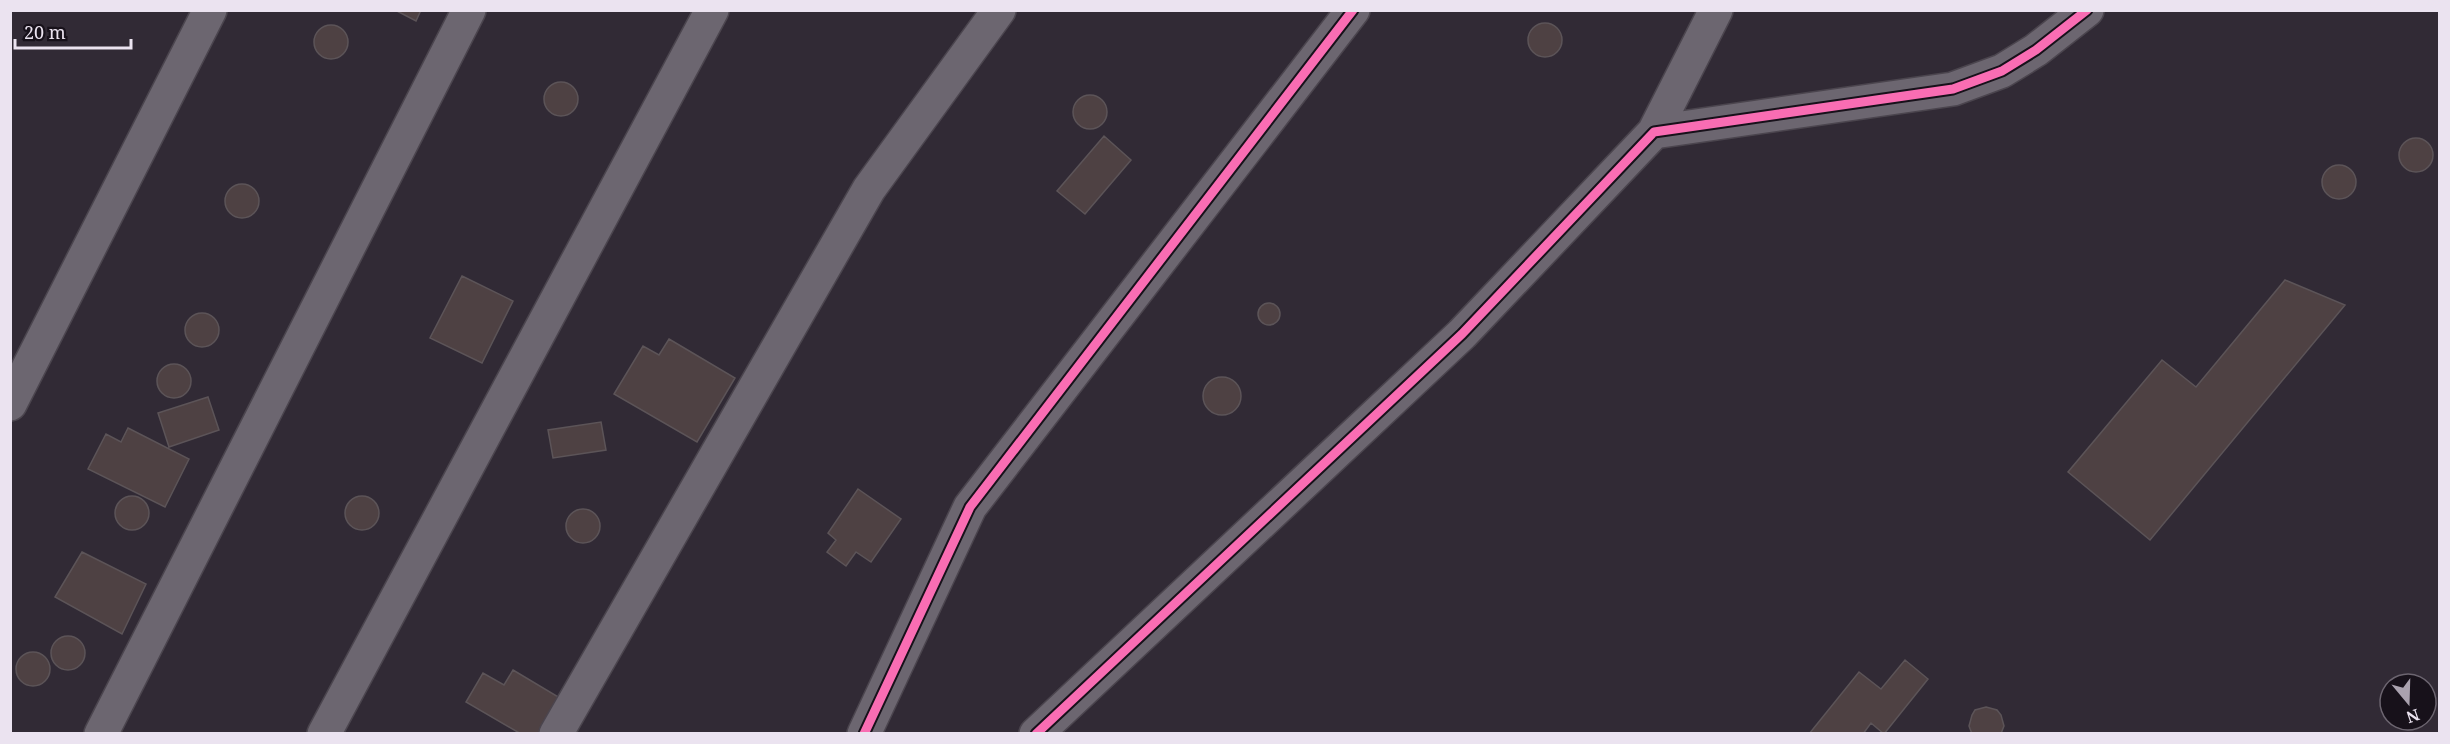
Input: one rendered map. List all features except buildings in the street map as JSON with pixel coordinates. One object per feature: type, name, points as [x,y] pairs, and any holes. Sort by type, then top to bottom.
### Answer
[{"type":"street","points":[[10,404],[210,10]]},
{"type":"street","points":[[101,734],[469,10]]},
{"type":"street","points":[[324,734],[712,10]]},
{"type":"street","points":[[556,734],[869,189],[999,10]]},
{"type":"street","points":[[864,734],[970,507],[1353,10]]},
{"type":"street","points":[[1036,734],[1462,334],[1654,132],[1716,10]]},
{"type":"street","points":[[1654,132],[1953,89],[2002,71],[2036,50],[2087,10]]},
{"type":"cycle path","points":[[864,734],[970,507],[1353,10]]},
{"type":"cycle path","points":[[1036,734],[1462,334],[1654,132],[1953,89],[2002,71],[2036,50],[2087,10]]}]
